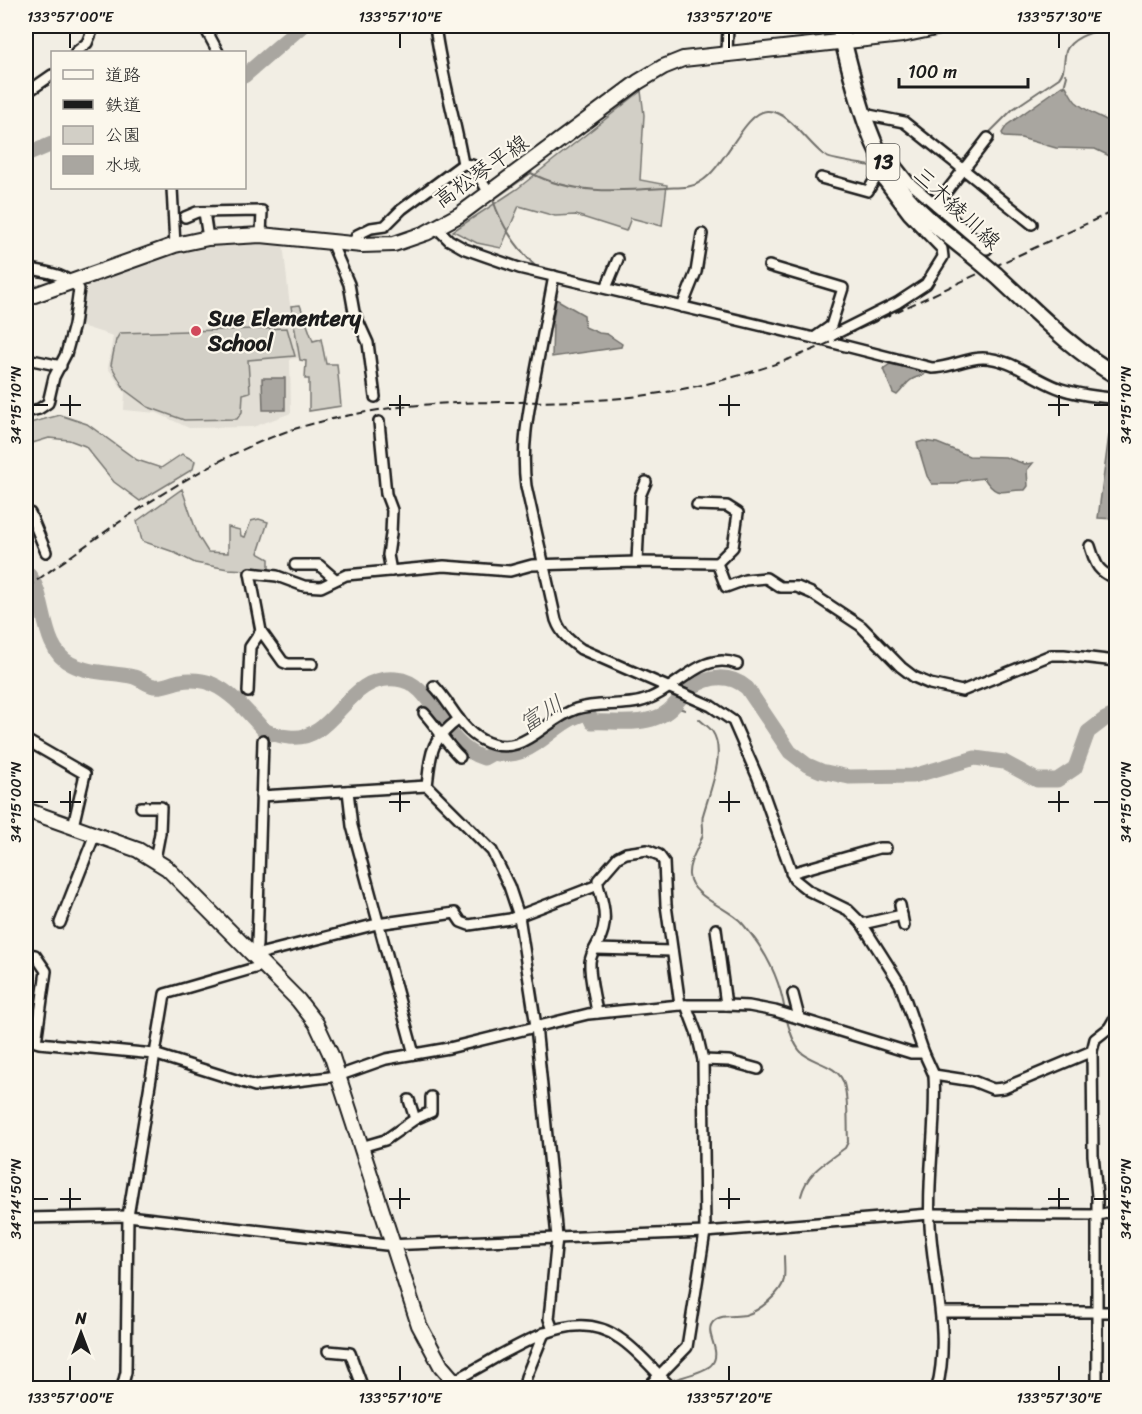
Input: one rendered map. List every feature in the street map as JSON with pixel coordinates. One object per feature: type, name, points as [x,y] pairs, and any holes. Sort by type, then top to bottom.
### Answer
[{"type":"main road","name":"三木綾川線","points":[[840,26],[864,114],[883,169],[916,206],[985,256],[996,275],[1060,333],[1116,375]]},
{"type":"main road","name":"高松琴平線","points":[[26,298],[175,245],[207,238],[261,235],[353,244],[394,244],[408,240],[438,228],[489,193],[638,82],[683,59],[908,34],[945,26]]},
{"type":"main road","points":[[26,810],[138,850],[155,860],[180,879],[298,1000],[316,1023],[338,1076],[419,1324],[441,1365],[456,1385]]},
{"type":"street","points":[[77,51],[87,43],[94,26]]},
{"type":"street","points":[[204,26],[217,51]]},
{"type":"street","points":[[435,26],[446,90],[456,125],[463,165]]},
{"type":"street","points":[[727,54],[728,26]]},
{"type":"street","points":[[26,93],[51,76]]},
{"type":"street","points":[[864,114],[904,122],[1032,224]]},
{"type":"street","points":[[936,205],[988,138]]},
{"type":"street","points":[[821,178],[868,191],[883,169],[894,163],[909,182],[936,205],[985,256]]},
{"type":"street","points":[[353,244],[357,235],[371,228],[385,226],[402,209],[463,165],[472,165],[489,193]]},
{"type":"street","points":[[819,339],[897,303],[926,284],[943,257],[945,245],[908,214],[883,169]]},
{"type":"street","points":[[172,189],[175,245]]},
{"type":"street","points":[[185,217],[197,212],[262,211],[261,235]]},
{"type":"street","points":[[204,212],[207,238]]},
{"type":"street","points":[[438,228],[448,240],[465,249],[519,268],[932,368],[945,368],[974,359],[996,360],[1061,389],[1116,399]]},
{"type":"street","points":[[682,307],[696,272],[702,234]]},
{"type":"street","points":[[331,242],[349,284],[354,312],[368,343],[375,397]]},
{"type":"street","points":[[606,288],[618,259]]},
{"type":"street","points":[[769,266],[843,288],[831,326],[819,339]]},
{"type":"street","points":[[26,268],[63,276],[73,281],[79,289],[76,316],[66,354],[54,377],[48,403],[39,409],[26,412]]},
{"type":"street","points":[[554,276],[524,446],[523,465],[556,620],[560,630],[581,649],[699,701],[719,711],[736,726],[758,778],[794,879],[809,891],[832,900],[848,910],[862,924],[900,984],[934,1075],[930,1214],[932,1250],[941,1312],[943,1356],[938,1389]]},
{"type":"street","points":[[32,360],[61,366]]},
{"type":"street","points":[[379,422],[386,494],[392,510],[392,534],[388,555],[390,571]]},
{"type":"street","points":[[638,562],[640,496],[646,482]]},
{"type":"street","points":[[312,664],[283,662],[261,631],[250,573],[277,576],[304,586],[321,587],[346,575],[444,566],[510,571],[522,566],[544,564],[717,562],[733,547],[738,513],[727,506],[697,505]]},
{"type":"street","points":[[26,512],[30,513],[46,552]]},
{"type":"street","points":[[1090,546],[1097,567],[1106,575],[1116,579]]},
{"type":"street","points":[[717,562],[726,587],[745,580],[766,578],[780,587],[797,586],[811,592],[861,626],[914,677],[930,684],[962,690],[1051,655],[1116,661]]},
{"type":"street","points":[[295,565],[319,565],[334,579]]},
{"type":"street","points":[[248,692],[250,646],[261,631]]},
{"type":"street","points":[[434,686],[444,696],[458,720],[472,734],[482,741],[510,746],[532,738],[561,716],[576,709],[649,699],[708,662],[727,659],[737,663]]},
{"type":"street","points":[[424,713],[442,732],[450,748],[460,757]]},
{"type":"street","points":[[427,786],[431,754],[442,732],[458,720]]},
{"type":"street","points":[[260,960],[257,945],[262,740]]},
{"type":"street","points":[[26,753],[28,742],[85,774],[73,826]]},
{"type":"street","points":[[261,796],[427,786],[492,851],[509,886],[519,916],[536,1026],[557,1237],[548,1331],[526,1377],[524,1389]]},
{"type":"street","points":[[348,791],[352,826],[414,1054]]},
{"type":"street","points":[[141,807],[161,807],[160,833],[155,860]]},
{"type":"street","points":[[60,923],[95,834]]},
{"type":"street","points":[[791,873],[886,848]]},
{"type":"street","points":[[597,1013],[590,963],[594,949],[602,935],[604,920],[604,906],[598,880],[618,857],[626,853],[647,850],[658,855],[664,862],[666,905],[672,951],[683,1005],[697,1034],[703,1060],[705,1232],[687,1347],[666,1383],[647,1389]]},
{"type":"street","points":[[122,1389],[126,1372],[128,1216],[165,994],[260,960],[377,924],[455,914],[461,922],[469,925],[510,919],[598,885]]},
{"type":"street","points":[[862,924],[901,910],[904,926]]},
{"type":"street","points":[[716,929],[726,1005]]},
{"type":"street","points":[[594,949],[672,951]]},
{"type":"street","points":[[26,954],[35,956],[46,971],[36,1042]]},
{"type":"street","points":[[790,1015],[793,994]]},
{"type":"street","points":[[26,1034],[36,1042],[154,1054],[255,1086],[338,1076],[387,1059],[449,1048],[597,1013],[683,1005],[749,1006],[790,1015],[911,1053],[924,1053]]},
{"type":"street","points":[[1097,1389],[1098,1215],[1094,1155],[1092,1051],[1095,1040],[1113,1028],[1116,1016]]},
{"type":"street","points":[[934,1075],[973,1081],[993,1089],[1004,1088],[1092,1051]]},
{"type":"street","points":[[703,1060],[729,1060],[758,1069]]},
{"type":"street","points":[[361,1147],[385,1140],[415,1119],[431,1112],[431,1097]]},
{"type":"street","points":[[409,1100],[415,1119]]},
{"type":"street","points":[[26,1218],[128,1216],[386,1245],[705,1232],[930,1214],[1098,1215],[1116,1211]]},
{"type":"street","points":[[941,1312],[1116,1312]]},
{"type":"street","points":[[440,1389],[456,1385],[548,1331],[582,1325],[609,1332],[626,1343],[666,1383]]},
{"type":"street","points":[[328,1351],[350,1353],[363,1389]]},
{"type":"shaded area","name":"Sue Elementery School","points":[[234,242],[283,243],[289,298],[300,358],[290,359],[291,413],[253,427],[189,428],[157,413],[124,410],[125,393],[108,368],[113,336],[81,326],[88,283],[181,251]]},
{"type":"green space","points":[[641,91],[644,115],[640,180],[667,185],[662,226],[631,218],[626,231],[576,215],[555,216],[519,206],[501,248],[477,243],[453,231],[517,189]]},
{"type":"green space","points":[[300,305],[313,341],[321,339],[326,364],[337,364],[341,406],[309,411],[309,379],[305,379],[306,361],[300,360],[291,306]]},
{"type":"green space","points":[[287,328],[295,356],[248,360],[250,392],[243,394],[242,412],[237,419],[184,420],[148,407],[125,390],[111,365],[116,340],[120,333]]},
{"type":"green space","points":[[60,415],[87,424],[137,460],[161,468],[182,454],[195,461],[193,469],[140,501],[114,482],[85,446],[69,440],[49,438],[26,445],[26,424]]},
{"type":"green space","points":[[182,489],[198,536],[208,552],[228,553],[228,527],[240,530],[241,536],[245,537],[251,521],[259,519],[268,522],[258,553],[269,559],[269,571],[228,569],[195,563],[171,551],[142,541],[137,521]]},
{"type":"water","points":[[1062,86],[1066,86],[1076,102],[1112,125],[1115,132],[1116,159],[1095,149],[1056,148],[1021,138],[1004,137],[1002,133],[1007,125]]},
{"type":"water","points":[[556,299],[584,315],[585,327],[607,334],[622,344],[621,347],[552,357]]},
{"type":"water","points":[[890,364],[926,372],[910,380],[897,395],[893,393],[883,369]]},
{"type":"water","points":[[262,378],[285,378],[285,410],[263,410]]},
{"type":"water","points":[[1109,435],[1116,437],[1116,519],[1098,518]]},
{"type":"water","points":[[923,441],[937,443],[969,456],[1005,457],[1025,464],[1033,463],[1027,470],[1028,486],[1025,490],[1002,492],[993,489],[984,478],[955,484],[932,484],[927,476],[917,443]]},
{"type":"waterway","points":[[246,74],[302,26]]},
{"type":"waterway","points":[[987,135],[1013,109],[1059,78],[1064,69],[1066,51],[1074,41],[1111,26]]},
{"type":"waterway","points":[[1064,87],[1067,76],[1065,74]]},
{"type":"waterway","points":[[535,266],[510,236],[493,200],[531,173],[563,185],[596,190],[692,186],[709,175],[718,165],[750,121],[767,111],[784,116],[827,157],[876,167]]},
{"type":"waterway","points":[[26,155],[51,144]]},
{"type":"waterway","name":"富川","points":[[26,572],[33,580],[38,592],[53,645],[60,656],[71,664],[94,671],[134,677],[154,686],[188,680],[209,683],[233,698],[263,729],[285,737],[305,736],[318,730],[364,687],[379,680],[396,679],[409,683],[420,691],[457,741],[469,751],[484,758],[493,753],[508,754],[532,747],[563,724],[588,713],[592,722],[630,722],[652,719],[666,713],[686,692],[698,684],[712,679],[726,678],[747,688],[790,752],[807,765],[821,771],[849,777],[913,776],[975,758],[1004,762],[1037,780],[1057,780],[1075,768],[1088,732],[1116,714]]},
{"type":"waterway","points":[[675,707],[685,710]]},
{"type":"waterway","points":[[699,719],[712,731],[718,750],[715,773],[702,820],[703,834],[690,865],[691,883],[703,896],[742,923],[757,943],[775,975],[785,1012]]},
{"type":"waterway","points":[[786,1017],[798,1049],[840,1075],[845,1087],[847,1102],[848,1142],[845,1148],[813,1174],[801,1196]]},
{"type":"waterway","points":[[670,1381],[699,1372],[712,1364],[715,1353],[711,1325],[720,1317],[745,1315],[769,1301],[782,1284],[784,1256]]},
{"type":"waterway","points":[[657,1388],[665,1383]]},
{"type":"railway","points":[[26,588],[119,522],[183,481],[250,446],[285,432],[338,418],[414,405],[610,399],[675,391],[738,376],[831,342],[1116,210]]},
{"type":"place","name":"Sue Elementery School","points":[[196,331]]}]
